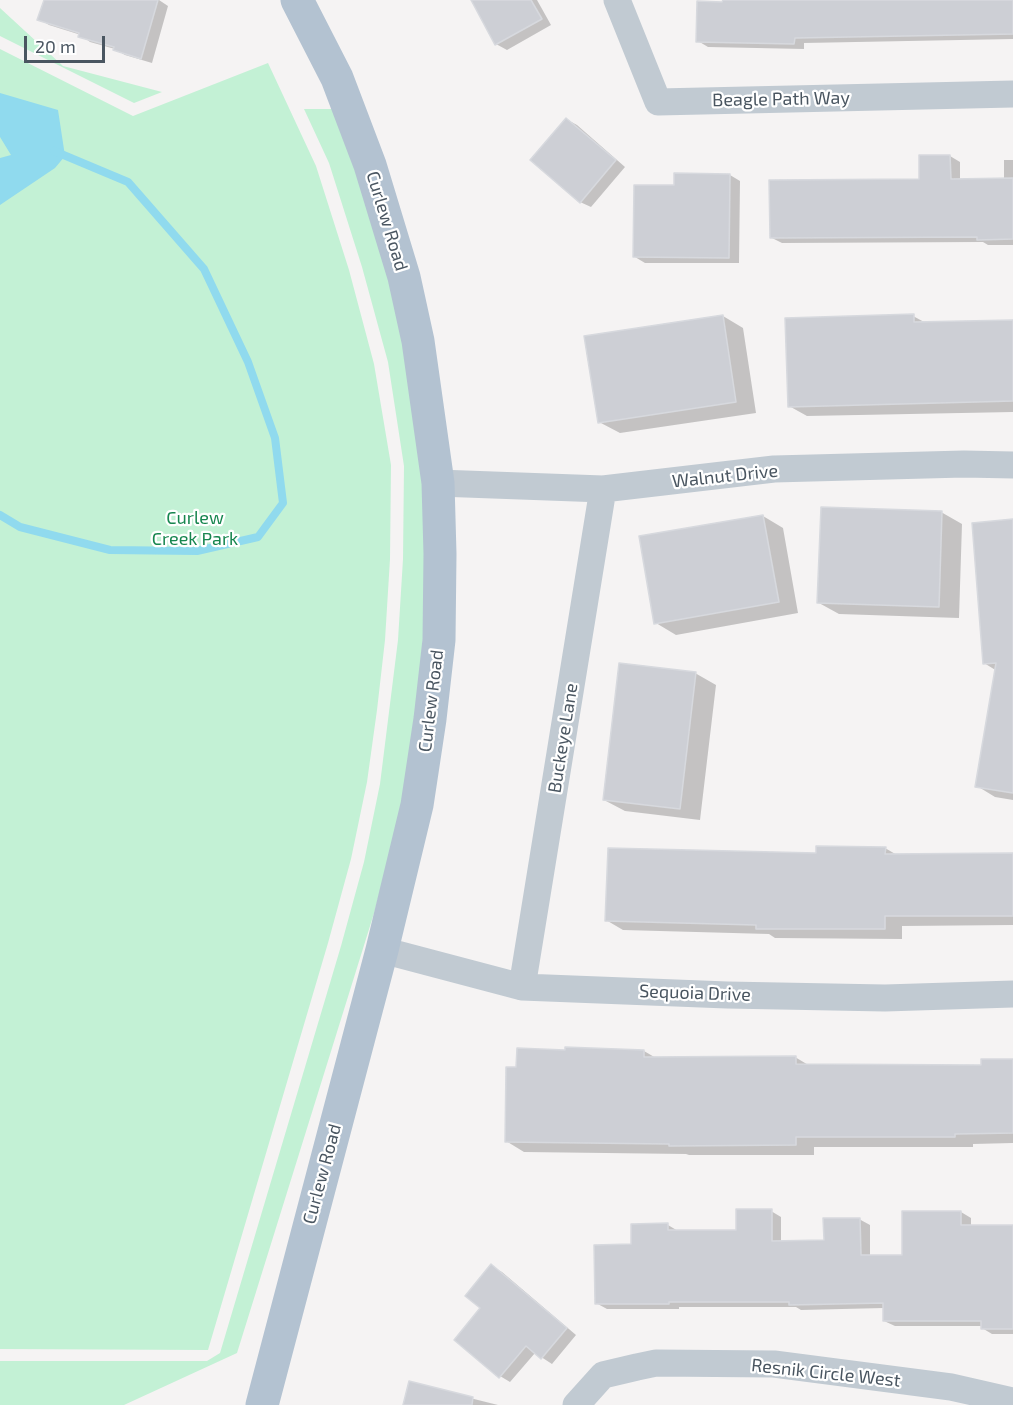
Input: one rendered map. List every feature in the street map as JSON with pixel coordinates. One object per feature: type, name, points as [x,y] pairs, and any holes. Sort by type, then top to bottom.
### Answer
[{"type":"main road","name":"Curlew Road","points":[[262,1405],[382,951],[417,805],[439,640],[438,483],[418,341],[404,277],[370,165],[337,78],[297,0]]},
{"type":"street","name":"Beagle Path Way","points":[[617,0],[658,102],[1013,94]]},
{"type":"street","name":"Walnut Drive","points":[[438,483],[603,489],[774,470],[964,464],[1013,465]]},
{"type":"street","name":"Buckeye Lane","points":[[522,987],[603,489]]},
{"type":"street","name":"Sequoia Drive","points":[[382,951],[522,987],[873,998],[1013,994]]},
{"type":"street","name":"Resnik Circle West","points":[[576,1405],[603,1375],[656,1363],[774,1364],[951,1387],[1013,1401]]},
{"type":"green space","points":[[0,8],[63,66],[162,92],[134,103],[0,36]]},
{"type":"green space","name":"Curlew Creek Park","points":[[0,49],[133,116],[268,63],[316,166],[349,270],[374,364],[391,465],[390,559],[385,640],[367,782],[351,859],[328,943],[208,1350],[0,1349]]},
{"type":"green space","points":[[304,109],[332,109],[355,169],[389,280],[412,381],[422,483],[425,554],[423,639],[415,717],[399,817],[375,910],[237,1353],[124,1405],[0,1405],[0,1361],[207,1361],[220,1353],[364,862],[380,784],[398,640],[403,559],[404,466],[388,362],[362,267],[329,163]]},
{"type":"water","points":[[0,93],[58,110],[65,156],[55,168],[0,205],[0,158],[11,155],[0,137]]},
{"type":"building","points":[[44,0],[158,0],[141,59],[113,50],[114,47],[78,37],[79,33],[37,20]]},
{"type":"building","points":[[471,0],[531,0],[542,19],[495,45]]},
{"type":"building","points":[[723,0],[1013,0],[1013,34],[795,38],[794,44],[696,42],[697,1],[722,2]]},
{"type":"building","points":[[566,118],[616,160],[580,203],[530,160]]},
{"type":"building","points":[[919,155],[950,155],[951,179],[1013,178],[1013,239],[977,240],[977,237],[770,238],[769,180],[919,179]]},
{"type":"building","points":[[674,173],[730,174],[729,258],[633,257],[634,185],[674,185]]},
{"type":"building","points":[[914,314],[914,322],[1013,320],[1013,401],[788,407],[785,318]]},
{"type":"building","points":[[723,315],[736,402],[598,423],[584,336]]},
{"type":"building","points":[[821,507],[942,511],[939,607],[817,603]]},
{"type":"building","points":[[763,515],[779,602],[654,624],[639,536]]},
{"type":"building","points":[[1013,519],[1013,793],[975,787],[996,663],[983,664],[972,523]]},
{"type":"building","points":[[619,663],[696,672],[680,809],[603,800]]},
{"type":"building","points":[[816,846],[886,847],[885,854],[1013,853],[1013,916],[885,916],[885,929],[756,929],[756,925],[605,921],[608,848],[816,853]]},
{"type":"building","points":[[565,1047],[644,1050],[644,1057],[796,1056],[796,1064],[981,1065],[981,1059],[1013,1059],[1013,1133],[955,1134],[955,1137],[796,1137],[796,1145],[669,1146],[669,1144],[505,1142],[506,1067],[516,1067],[517,1048],[565,1050]]},
{"type":"building","points":[[736,1209],[772,1209],[772,1241],[824,1240],[823,1218],[860,1218],[861,1255],[902,1255],[902,1211],[961,1211],[961,1225],[1013,1225],[1013,1329],[981,1329],[981,1321],[883,1321],[883,1303],[595,1304],[594,1245],[631,1244],[631,1224],[668,1223],[668,1230],[736,1230]]},
{"type":"building","points":[[491,1264],[567,1328],[541,1359],[526,1346],[499,1378],[454,1340],[480,1308],[465,1296]]},
{"type":"building","points":[[409,1381],[473,1397],[472,1405],[403,1405]]},
{"type":"waterway","points":[[0,515],[20,527],[110,550],[197,551],[258,537],[283,503],[275,438],[248,362],[204,269],[128,182],[54,151]]}]
